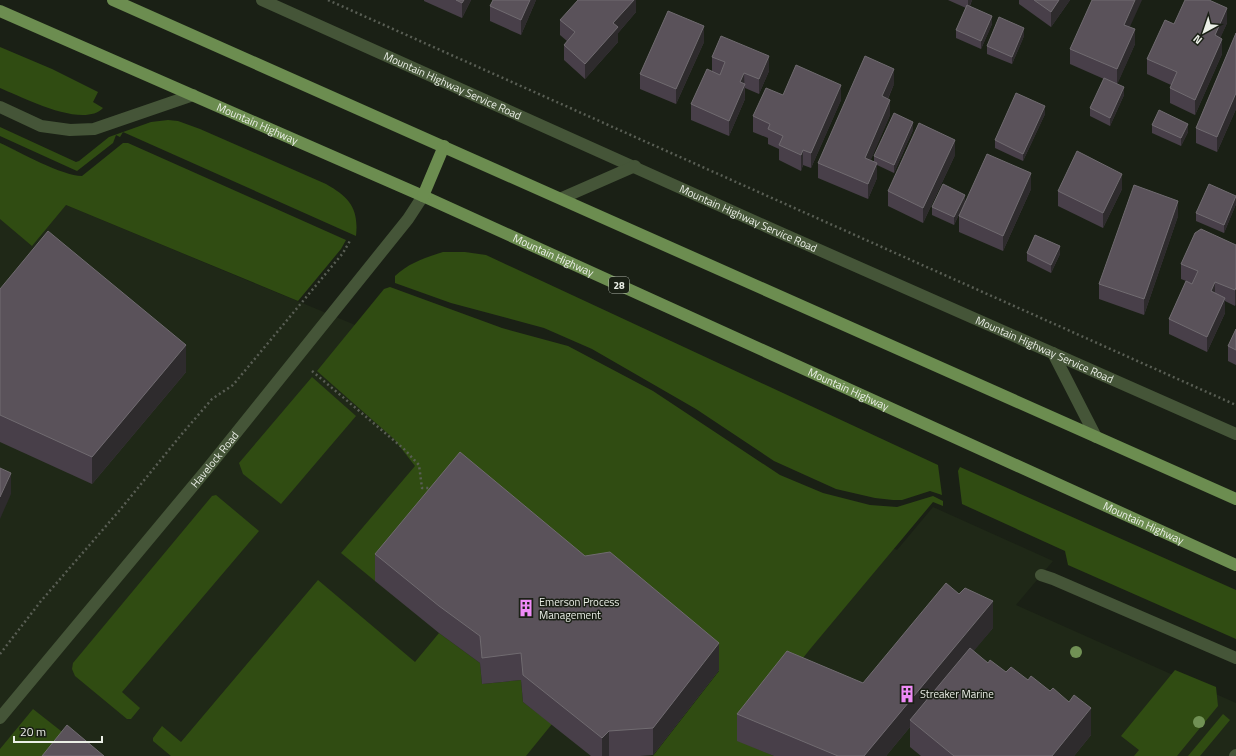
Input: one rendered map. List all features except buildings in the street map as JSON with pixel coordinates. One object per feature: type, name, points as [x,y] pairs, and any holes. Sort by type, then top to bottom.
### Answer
[{"type":"main road","points":[[113,0],[562,198],[1236,499]]},
{"type":"main road","name":"Mountain Highway","points":[[0,11],[423,196],[1236,565]]},
{"type":"main road","points":[[423,196],[444,146]]},
{"type":"street","name":"Mountain Highway Service Road","points":[[262,0],[1236,434]]},
{"type":"street","points":[[0,107],[41,126],[70,130],[94,129],[193,95]]},
{"type":"street","points":[[562,198],[635,166]]},
{"type":"street","name":"Havelock Road","points":[[0,718],[297,358],[408,219],[423,196]]},
{"type":"street","points":[[1053,353],[1096,437]]},
{"type":"street","points":[[1041,575],[1236,658]]},
{"type":"path","points":[[328,0],[1236,405]]},
{"type":"path","points":[[0,654],[41,601],[119,512],[212,399],[233,385],[342,253],[351,239]]},
{"type":"path","points":[[297,358],[332,390],[404,449],[419,465],[422,488],[436,488]]},
{"type":"shaded area","points":[[0,143],[16,150],[22,169],[66,205],[897,550],[933,507],[1053,561],[1016,605],[1236,703],[1236,756],[0,756]]},
{"type":"green space","points":[[0,47],[52,69],[98,92],[93,102],[103,108],[94,114],[82,115],[67,113],[37,104],[0,88]]},
{"type":"green space","points":[[168,120],[178,121],[200,129],[326,184],[341,194],[351,204],[356,218],[356,236],[123,132],[151,122]]},
{"type":"green space","points":[[0,127],[76,162],[109,137],[123,132],[120,137],[116,135],[113,143],[77,171],[0,136]]},
{"type":"green space","points":[[0,143],[53,168],[82,176],[123,143],[128,143],[346,240],[341,249],[298,301],[66,205],[32,246],[0,219]]},
{"type":"green space","points":[[443,252],[465,252],[486,255],[938,465],[942,495],[930,491],[902,500],[893,500],[875,498],[836,489],[774,461],[696,409],[592,349],[544,328],[451,303],[395,283],[395,276],[411,264]]},
{"type":"green space","points":[[390,287],[502,328],[568,346],[653,391],[780,475],[823,493],[870,505],[897,507],[933,496],[943,501],[943,506],[933,502],[811,648],[737,740],[774,756],[653,756],[719,671],[450,491],[375,581],[341,553],[415,466],[394,439],[317,371],[384,289]]},
{"type":"green space","points":[[312,377],[356,416],[281,504],[243,474],[239,463]]},
{"type":"green space","points":[[960,467],[1236,590],[1236,639],[1068,565],[1065,551],[962,504],[958,471]]},
{"type":"green space","points":[[216,495],[259,531],[122,692],[140,708],[131,719],[127,719],[75,676],[72,669],[73,663],[212,496]]},
{"type":"green space","points":[[318,580],[415,662],[439,633],[480,663],[482,684],[521,680],[523,702],[552,724],[526,756],[171,756],[153,741],[153,738],[162,726],[181,742]]},
{"type":"green space","points":[[1175,670],[1216,687],[1218,706],[1177,756],[1134,756],[1139,750],[1121,736]]},
{"type":"green space","points":[[33,709],[75,742],[64,756],[0,756],[0,749]]},
{"type":"green space","points":[[1223,714],[1230,720],[1200,756],[1188,756]]},
{"type":"place","name":"Emerson Process Management","points":[[526,608]]},
{"type":"place","name":"Streaker Marine","points":[[907,694]]}]
